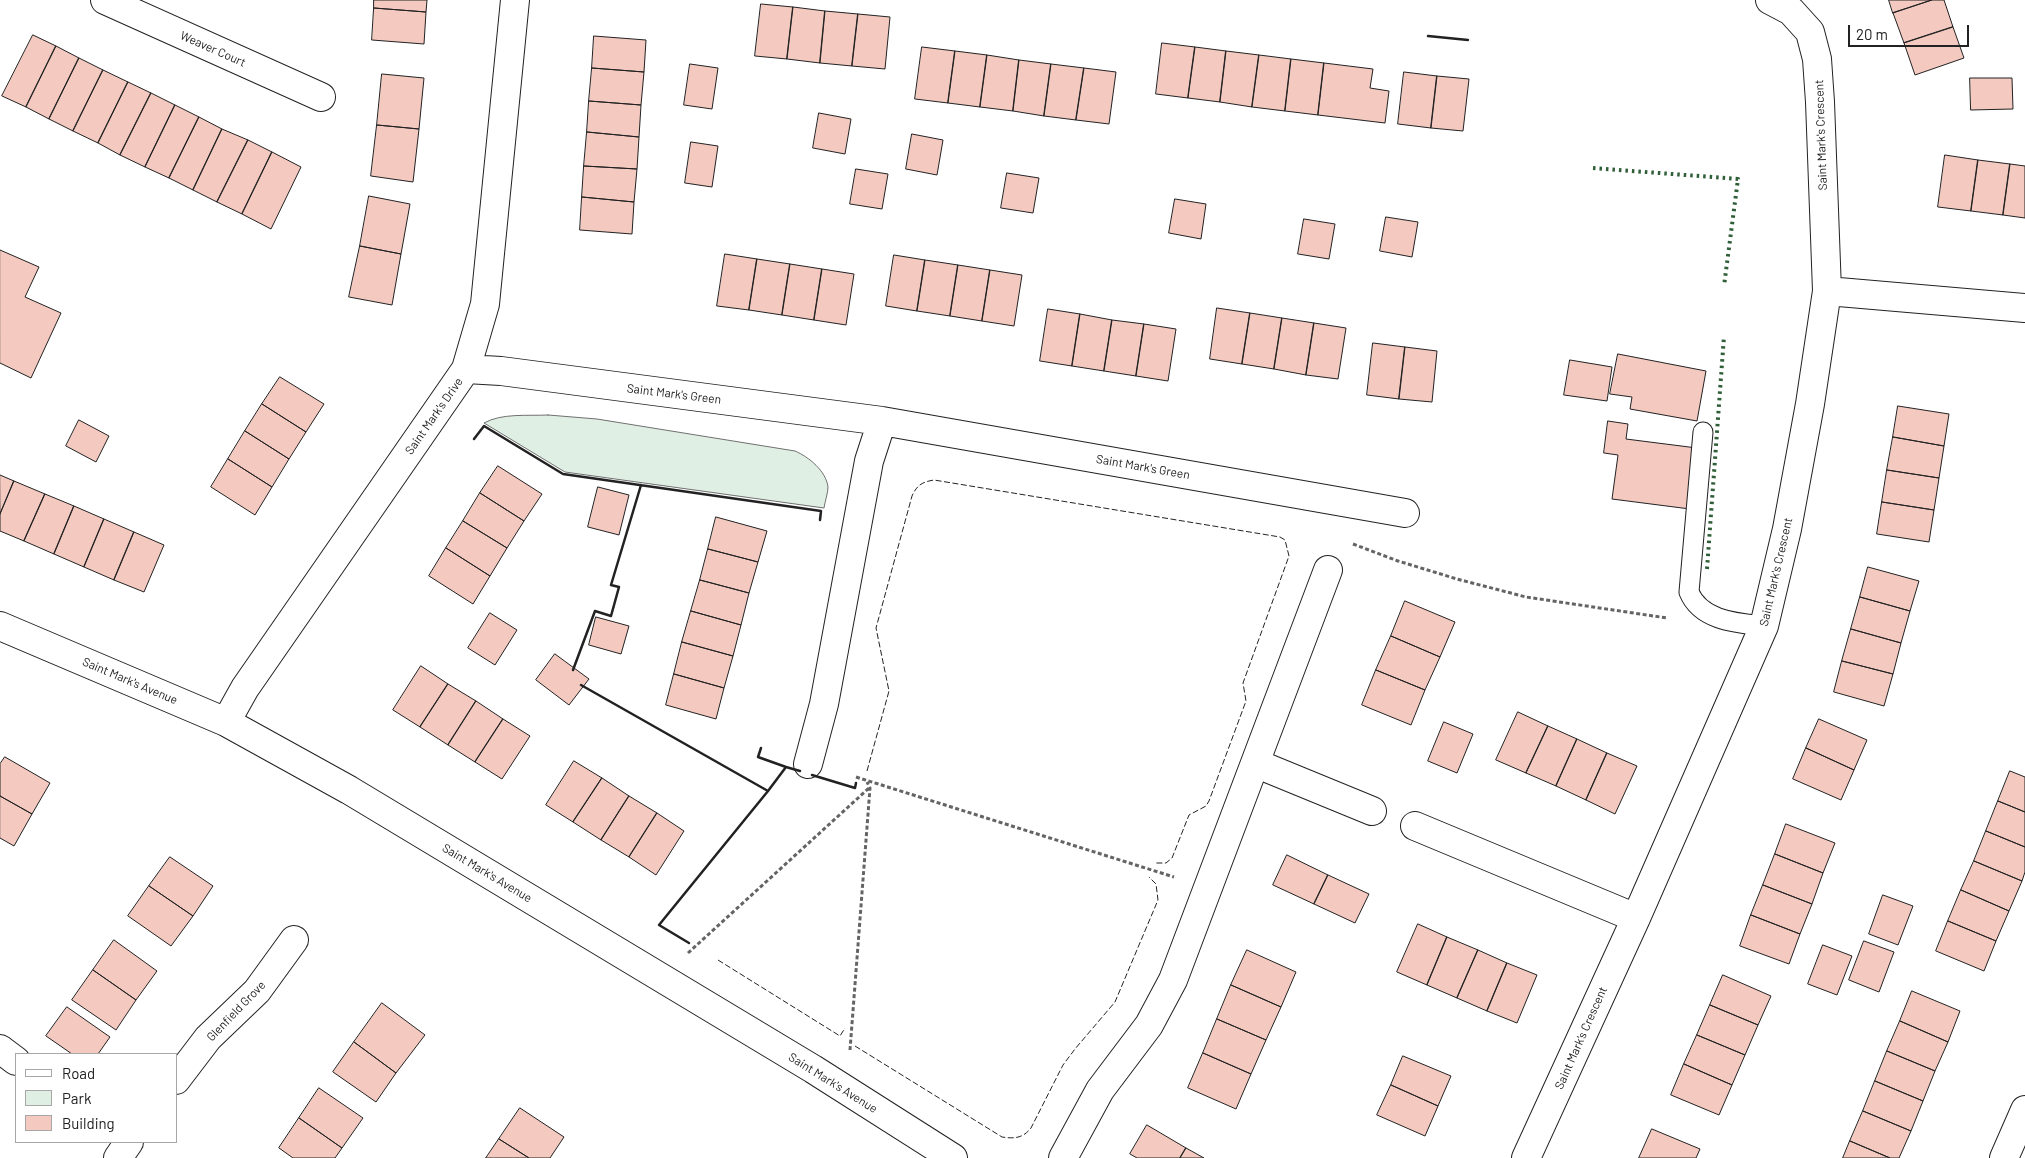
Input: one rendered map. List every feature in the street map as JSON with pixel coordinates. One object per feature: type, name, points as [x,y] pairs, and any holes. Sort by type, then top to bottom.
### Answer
[{"type":"street","name":"Weaver Court","points":[[105,0],[321,97]]},
{"type":"street","name":"Saint Mark's Drive","points":[[226,722],[245,688],[466,369],[485,304],[494,230],[515,0]]},
{"type":"street","name":"Saint Mark's Crescent","points":[[1526,1158],[1636,918],[1764,626],[1791,510],[1810,404],[1827,291],[1820,102],[1817,59],[1810,32],[1791,11],[1770,0]]},
{"type":"street","points":[[1827,291],[2025,308]]},
{"type":"street","name":"Saint Mark's Green","points":[[466,369],[501,371],[882,421],[1404,513]]},
{"type":"street","points":[[808,764],[824,704],[869,461],[882,421]]},
{"type":"street","points":[[1063,1158],[1100,1090],[1149,1026],[1162,1004],[1328,570]]},
{"type":"street","name":"Saint Mark's Avenue","points":[[0,626],[226,722],[349,790],[813,1069],[953,1158]]},
{"type":"street","points":[[1255,763],[1372,811]]},
{"type":"street","points":[[1415,826],[1636,918]]},
{"type":"street","name":"Glenfield Grove","points":[[178,1077],[208,1038],[257,991],[294,940]]},
{"type":"street","points":[[0,1049],[15,1060]]},
{"type":"street","points":[[2004,1158],[2025,1110]]},
{"type":"lane","points":[[1703,432],[1689,592],[1693,602],[1704,612],[1730,622],[1764,626]]},
{"type":"path","points":[[1398,561],[1526,597],[1676,620]]},
{"type":"path","points":[[856,777],[1175,877]]},
{"type":"path","points":[[849,1054],[870,788],[867,782]]},
{"type":"path","points":[[688,953],[870,788]]},
{"type":"green space","points":[[548,415],[597,419],[795,451],[811,461],[824,475],[827,481],[828,492],[824,508],[565,472],[484,423],[507,416]]},
{"type":"building","points":[[374,0],[427,0],[426,12],[374,8]]},
{"type":"building","points":[[1889,0],[1932,0],[1893,13]]},
{"type":"building","points":[[1932,0],[1944,0],[1953,27],[1904,43],[1893,13]]},
{"type":"building","points":[[761,4],[793,7],[787,59],[755,56]]},
{"type":"building","points":[[793,7],[825,11],[820,63],[787,59]]},
{"type":"building","points":[[374,8],[426,12],[424,44],[372,40]]},
{"type":"building","points":[[825,11],[858,14],[852,66],[820,63]]},
{"type":"building","points":[[858,14],[890,17],[885,69],[852,66]]},
{"type":"building","points":[[1953,27],[1964,58],[1915,75],[1904,43]]},
{"type":"building","points":[[33,35],[56,46],[26,107],[2,96]]},
{"type":"building","points":[[594,36],[646,40],[644,72],[592,68]]},
{"type":"building","points":[[1162,43],[1195,47],[1188,98],[1156,94]]},
{"type":"building","points":[[56,46],[79,58],[49,119],[26,107]]},
{"type":"building","points":[[922,47],[955,51],[948,103],[915,99]]},
{"type":"building","points":[[1195,47],[1226,51],[1220,102],[1188,98]]},
{"type":"building","points":[[955,51],[987,55],[980,107],[948,103]]},
{"type":"building","points":[[1226,51],[1259,55],[1252,107],[1220,102]]},
{"type":"building","points":[[987,55],[1019,60],[1013,111],[980,107]]},
{"type":"building","points":[[1259,55],[1291,59],[1285,111],[1252,107]]},
{"type":"building","points":[[79,58],[103,70],[73,131],[49,119]]},
{"type":"building","points":[[1291,59],[1324,63],[1318,115],[1285,111]]},
{"type":"building","points":[[1019,60],[1051,64],[1044,116],[1013,111]]},
{"type":"building","points":[[1324,63],[1373,69],[1370,88],[1389,91],[1385,123],[1318,115]]},
{"type":"building","points":[[690,64],[718,68],[712,109],[684,105]]},
{"type":"building","points":[[1051,64],[1084,68],[1076,120],[1044,116]]},
{"type":"building","points":[[592,68],[644,72],[641,105],[589,101]]},
{"type":"building","points":[[1084,68],[1116,72],[1109,124],[1076,120]]},
{"type":"building","points":[[103,70],[128,82],[98,143],[73,131]]},
{"type":"building","points":[[1404,72],[1437,76],[1431,128],[1398,124]]},
{"type":"building","points":[[382,74],[424,78],[419,129],[377,125]]},
{"type":"building","points":[[1437,76],[1469,79],[1463,131],[1431,128]]},
{"type":"building","points":[[1970,78],[2012,78],[2013,109],[1971,110]]},
{"type":"building","points":[[128,82],[151,93],[120,155],[98,143]]},
{"type":"building","points":[[151,93],[175,105],[145,167],[120,155]]},
{"type":"building","points":[[589,101],[641,105],[639,137],[587,132]]},
{"type":"building","points":[[175,105],[199,117],[169,178],[145,167]]},
{"type":"building","points":[[819,113],[851,119],[845,154],[813,148]]},
{"type":"building","points":[[199,117],[222,129],[193,190],[169,178]]},
{"type":"building","points":[[377,125],[419,129],[413,182],[371,176]]},
{"type":"building","points":[[222,129],[248,140],[217,202],[193,190]]},
{"type":"building","points":[[587,132],[639,137],[637,169],[584,166]]},
{"type":"building","points":[[912,134],[943,140],[937,175],[906,169]]},
{"type":"building","points":[[248,140],[272,152],[242,214],[217,202]]},
{"type":"building","points":[[691,142],[718,146],[712,187],[685,183]]},
{"type":"building","points":[[272,152],[301,167],[271,229],[242,214]]},
{"type":"building","points":[[1945,155],[1978,160],[1971,211],[1938,207]]},
{"type":"building","points":[[1978,160],[2010,164],[2003,215],[1971,211]]},
{"type":"building","points":[[2010,164],[2025,166],[2025,218],[2003,215]]},
{"type":"building","points":[[584,166],[637,169],[634,202],[582,197]]},
{"type":"building","points":[[856,169],[888,174],[882,209],[850,204]]},
{"type":"building","points":[[1007,173],[1039,178],[1033,213],[1001,208]]},
{"type":"building","points":[[369,196],[410,204],[401,254],[360,246]]},
{"type":"building","points":[[582,197],[634,202],[632,234],[580,230]]},
{"type":"building","points":[[1175,199],[1206,204],[1201,239],[1169,233]]},
{"type":"building","points":[[1386,217],[1418,222],[1412,257],[1380,251]]},
{"type":"building","points":[[1304,219],[1335,224],[1329,259],[1298,254]]},
{"type":"building","points":[[360,246],[401,254],[392,305],[349,297]]},
{"type":"building","points":[[0,250],[39,267],[25,297],[61,313],[31,378],[0,363]]},
{"type":"building","points":[[725,254],[757,259],[749,310],[717,306]]},
{"type":"building","points":[[894,255],[925,260],[917,311],[886,306]]},
{"type":"building","points":[[757,259],[790,264],[782,315],[749,310]]},
{"type":"building","points":[[925,260],[958,265],[950,316],[917,311]]},
{"type":"building","points":[[790,264],[822,269],[814,320],[782,315]]},
{"type":"building","points":[[958,265],[990,270],[982,321],[950,316]]},
{"type":"building","points":[[822,269],[854,274],[846,325],[814,320]]},
{"type":"building","points":[[990,270],[1022,275],[1014,326],[982,321]]},
{"type":"building","points":[[1217,308],[1250,313],[1242,364],[1210,359]]},
{"type":"building","points":[[1048,309],[1080,314],[1072,366],[1040,361]]},
{"type":"building","points":[[1250,313],[1282,318],[1274,369],[1242,364]]},
{"type":"building","points":[[1080,314],[1112,320],[1104,371],[1072,366]]},
{"type":"building","points":[[1282,318],[1314,323],[1306,375],[1274,369]]},
{"type":"building","points":[[1112,320],[1144,324],[1136,376],[1104,371]]},
{"type":"building","points":[[1314,323],[1346,328],[1338,379],[1306,375]]},
{"type":"building","points":[[1144,324],[1176,329],[1168,381],[1136,376]]},
{"type":"building","points":[[1373,343],[1405,347],[1399,399],[1367,395]]},
{"type":"building","points":[[1405,347],[1437,351],[1432,402],[1399,399]]},
{"type":"building","points":[[1618,354],[1706,371],[1697,421],[1630,409],[1632,397],[1610,394]]},
{"type":"building","points":[[1570,360],[1612,367],[1607,401],[1564,395]]},
{"type":"building","points":[[280,377],[324,404],[306,432],[262,404]]},
{"type":"building","points":[[262,404],[306,432],[289,459],[245,431]]},
{"type":"building","points":[[1898,406],[1949,414],[1944,446],[1893,437]]},
{"type":"building","points":[[79,420],[109,436],[96,462],[66,446]]},
{"type":"building","points":[[1608,421],[1628,424],[1626,439],[1697,448],[1690,509],[1612,499],[1618,455],[1604,453]]},
{"type":"building","points":[[245,431],[289,459],[272,487],[228,459]]},
{"type":"building","points":[[1893,437],[1944,446],[1939,478],[1887,470]]},
{"type":"building","points":[[228,459],[272,487],[255,515],[211,487]]},
{"type":"building","points":[[498,466],[542,494],[524,521],[480,493]]},
{"type":"building","points":[[1887,470],[1939,478],[1934,510],[1882,502]]},
{"type":"building","points":[[0,475],[14,481],[0,514]]},
{"type":"building","points":[[14,481],[45,494],[24,541],[0,531],[0,514]]},
{"type":"building","points":[[598,487],[629,495],[619,535],[588,527]]},
{"type":"building","points":[[480,493],[524,521],[507,548],[463,521]]},
{"type":"building","points":[[45,494],[74,506],[54,554],[24,541]]},
{"type":"building","points":[[1882,502],[1934,510],[1929,542],[1877,534]]},
{"type":"building","points":[[74,506],[104,519],[84,567],[54,554]]},
{"type":"building","points":[[716,517],[767,531],[758,562],[708,549]]},
{"type":"building","points":[[104,519],[134,532],[114,580],[84,567]]},
{"type":"building","points":[[463,521],[507,548],[490,576],[446,548]]},
{"type":"building","points":[[134,532],[164,545],[144,592],[114,580]]},
{"type":"building","points":[[446,548],[490,576],[473,604],[429,576]]},
{"type":"building","points":[[708,549],[758,562],[749,593],[700,580]]},
{"type":"building","points":[[1868,567],[1919,581],[1910,611],[1860,597]]},
{"type":"building","points":[[700,580],[749,593],[741,625],[691,611]]},
{"type":"building","points":[[1860,597],[1910,611],[1901,643],[1851,629]]},
{"type":"building","points":[[1405,601],[1455,622],[1440,657],[1391,636]]},
{"type":"building","points":[[691,611],[741,625],[733,656],[682,642]]},
{"type":"building","points":[[490,613],[517,630],[495,665],[468,648]]},
{"type":"building","points":[[596,617],[629,626],[621,654],[589,645]]},
{"type":"building","points":[[1851,629],[1901,643],[1893,674],[1842,661]]},
{"type":"building","points":[[1391,636],[1440,657],[1425,690],[1376,670]]},
{"type":"building","points":[[682,642],[733,656],[724,688],[674,674]]},
{"type":"building","points":[[555,654],[589,679],[569,705],[536,680]]},
{"type":"building","points":[[1842,661],[1893,674],[1884,706],[1834,692]]},
{"type":"building","points":[[421,666],[448,684],[420,727],[393,710]]},
{"type":"building","points":[[1376,670],[1425,690],[1411,725],[1362,705]]},
{"type":"building","points":[[674,674],[724,688],[716,719],[666,705]]},
{"type":"building","points":[[448,684],[476,701],[448,745],[420,727]]},
{"type":"building","points":[[476,701],[503,719],[475,762],[448,745]]},
{"type":"building","points":[[1518,712],[1548,726],[1526,773],[1496,760]]},
{"type":"building","points":[[503,719],[530,736],[502,779],[475,762]]},
{"type":"building","points":[[1819,719],[1867,740],[1854,770],[1806,748]]},
{"type":"building","points":[[1444,722],[1473,734],[1457,773],[1428,761]]},
{"type":"building","points":[[1548,726],[1577,739],[1556,786],[1526,773]]},
{"type":"building","points":[[1577,739],[1607,753],[1586,800],[1556,786]]},
{"type":"building","points":[[1806,748],[1854,770],[1841,800],[1793,779]]},
{"type":"building","points":[[1607,753],[1637,766],[1615,814],[1586,800]]},
{"type":"building","points":[[5,757],[50,783],[32,814],[0,796],[0,764]]},
{"type":"building","points":[[574,761],[602,778],[573,822],[546,805]]},
{"type":"building","points":[[2010,771],[2025,777],[2025,812],[1998,801]]},
{"type":"building","points":[[602,778],[629,796],[601,840],[573,822]]},
{"type":"building","points":[[0,796],[32,814],[14,846],[0,838]]},
{"type":"building","points":[[629,796],[657,813],[629,857],[601,840]]},
{"type":"building","points":[[1998,801],[2025,812],[2025,847],[1986,831]]},
{"type":"building","points":[[657,813],[684,831],[656,875],[629,857]]},
{"type":"building","points":[[1786,824],[1835,843],[1823,873],[1775,854]]},
{"type":"building","points":[[1986,831],[2025,847],[2025,872],[2022,881],[1974,861]]},
{"type":"building","points":[[1775,854],[1823,873],[1812,904],[1763,885]]},
{"type":"building","points":[[1287,855],[1328,875],[1314,904],[1273,885]]},
{"type":"building","points":[[170,857],[213,886],[193,916],[149,886]]},
{"type":"building","points":[[1974,861],[2022,881],[2009,911],[1961,890]]},
{"type":"building","points":[[1328,875],[1369,894],[1355,923],[1314,904]]},
{"type":"building","points":[[1763,885],[1812,904],[1800,934],[1751,915]]},
{"type":"building","points":[[149,886],[193,916],[171,946],[128,916]]},
{"type":"building","points":[[1961,890],[2009,911],[1996,941],[1948,921]]},
{"type":"building","points":[[1883,895],[1913,906],[1898,945],[1869,934]]},
{"type":"building","points":[[1751,915],[1800,934],[1789,964],[1740,946]]},
{"type":"building","points":[[1948,921],[1996,941],[1984,971],[1936,951]]},
{"type":"building","points":[[1418,924],[1447,937],[1427,985],[1397,972]]},
{"type":"building","points":[[1447,937],[1478,950],[1457,998],[1427,985]]},
{"type":"building","points":[[114,940],[157,971],[136,1000],[93,970]]},
{"type":"building","points":[[1864,941],[1894,952],[1879,992],[1849,980]]},
{"type":"building","points":[[1823,945],[1852,956],[1837,995],[1808,984]]},
{"type":"building","points":[[1247,950],[1296,972],[1281,1007],[1231,985]]},
{"type":"building","points":[[1478,950],[1507,963],[1487,1011],[1457,998]]},
{"type":"building","points":[[1507,963],[1537,975],[1517,1023],[1487,1011]]},
{"type":"building","points":[[93,970],[136,1000],[116,1030],[72,1000]]},
{"type":"building","points":[[1723,975],[1771,996],[1758,1025],[1710,1005]]},
{"type":"building","points":[[1231,985],[1281,1007],[1266,1040],[1217,1019]]},
{"type":"building","points":[[1912,991],[1960,1011],[1948,1042],[1900,1021]]},
{"type":"building","points":[[382,1003],[425,1035],[396,1073],[354,1042]]},
{"type":"building","points":[[1710,1005],[1758,1025],[1745,1055],[1697,1035]]},
{"type":"building","points":[[67,1007],[110,1037],[99,1053],[71,1053],[46,1036]]},
{"type":"building","points":[[1217,1019],[1266,1040],[1251,1074],[1203,1053]]},
{"type":"building","points":[[1900,1021],[1948,1042],[1935,1071],[1887,1051]]},
{"type":"building","points":[[1697,1035],[1745,1055],[1732,1085],[1684,1064]]},
{"type":"building","points":[[354,1042],[396,1073],[376,1102],[333,1072]]},
{"type":"building","points":[[1887,1051],[1935,1071],[1923,1101],[1875,1081]]},
{"type":"building","points":[[1203,1053],[1251,1074],[1236,1109],[1188,1088]]},
{"type":"building","points":[[1403,1056],[1451,1076],[1438,1106],[1391,1085]]},
{"type":"building","points":[[1684,1064],[1732,1085],[1719,1115],[1671,1095]]},
{"type":"building","points":[[1875,1081],[1923,1101],[1911,1131],[1863,1111]]},
{"type":"building","points":[[1391,1085],[1438,1106],[1425,1136],[1377,1115]]},
{"type":"building","points":[[319,1088],[363,1118],[342,1148],[299,1118]]},
{"type":"building","points":[[520,1108],[564,1137],[550,1158],[529,1158],[499,1139]]},
{"type":"building","points":[[1863,1111],[1911,1131],[1899,1158],[1890,1158],[1850,1141]]},
{"type":"building","points":[[299,1118],[342,1148],[335,1158],[293,1158],[279,1148]]},
{"type":"building","points":[[1147,1125],[1186,1148],[1180,1158],[1137,1158],[1130,1154]]},
{"type":"building","points":[[1652,1129],[1700,1149],[1696,1158],[1639,1158]]},
{"type":"building","points":[[499,1139],[529,1158],[486,1158]]},
{"type":"building","points":[[1850,1141],[1890,1158],[1843,1158]]},
{"type":"building","points":[[1186,1148],[1204,1158],[1180,1158]]},
{"type":"hedge","points":[[1593,168],[1738,179],[1724,286]]},
{"type":"hedge","points":[[1707,569],[1724,336]]},
{"type":"fence","points":[[867,771],[889,691],[876,628],[912,496],[923,483],[934,480],[1280,537],[1285,540],[1289,556],[1243,683],[1246,701],[1209,801],[1206,806],[1189,815],[1172,858],[1166,863],[1155,863]]},
{"type":"fence","points":[[855,1046],[1002,1137],[1015,1138],[1022,1136],[1031,1128],[1063,1065],[1115,1002],[1158,900],[1156,884],[1149,877]]},
{"type":"fence","points":[[718,960],[840,1036],[845,1028]]},
{"type":"wall","points":[[1428,36],[1468,40]]},
{"type":"wall","points":[[474,439],[484,426],[563,474],[821,511],[820,520]]},
{"type":"wall","points":[[573,670],[595,611],[611,616],[619,587],[611,585],[641,485]]},
{"type":"wall","points":[[581,685],[768,791],[786,767],[758,757],[761,748]]},
{"type":"wall","points":[[786,767],[800,771]]},
{"type":"wall","points":[[812,775],[855,788],[856,783]]},
{"type":"wall","points":[[689,943],[659,925],[768,791]]}]
